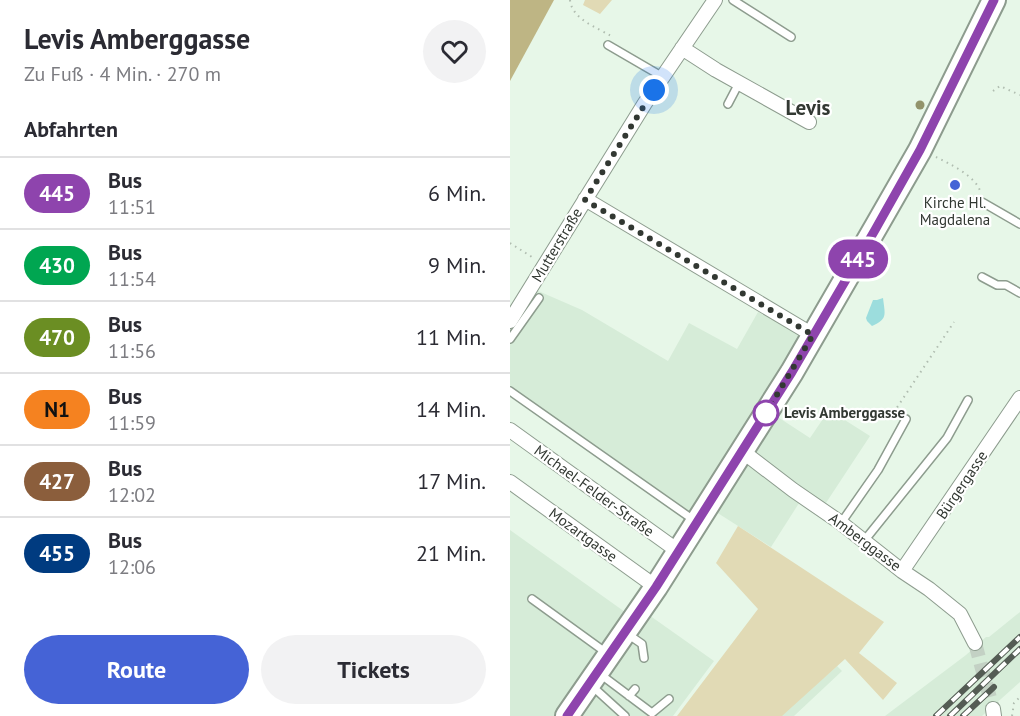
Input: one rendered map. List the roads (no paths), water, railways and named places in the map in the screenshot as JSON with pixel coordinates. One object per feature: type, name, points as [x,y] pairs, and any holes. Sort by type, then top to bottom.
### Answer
[{"type":"main road","points":[[567,716],[656,587],[813,335],[920,150],[994,0]]},
{"type":"street","name":"Mutterstraße","points":[[510,321],[663,77],[715,0]]},
{"type":"street","points":[[682,48],[809,122]]},
{"type":"street","points":[[585,200],[813,335]]},
{"type":"street","name":"Bürgergasse","points":[[902,571],[1020,398]]},
{"type":"street","name":"Michael-Felder-Straße","points":[[510,430],[678,551]]},
{"type":"street","name":"Amberggasse","points":[[742,451],[960,614],[975,643]]},
{"type":"street","name":"Mozartgasse","points":[[510,482],[656,587]]},
{"type":"lane","points":[[733,0],[791,37]]},
{"type":"lane","points":[[608,45],[663,77]]},
{"type":"lane","points":[[728,104],[739,83]]},
{"type":"lane","points":[[982,202],[1020,224]]},
{"type":"lane","points":[[982,278],[997,285],[1006,285],[1020,293]]},
{"type":"lane","points":[[510,339],[539,298]]},
{"type":"lane","points":[[510,391],[697,522]]},
{"type":"lane","points":[[864,541],[947,438],[968,400]]},
{"type":"lane","points":[[841,523],[879,470],[894,442],[903,418]]},
{"type":"lane","points":[[532,599],[599,670],[652,713],[669,699]]},
{"type":"lane","points":[[625,632],[642,644],[644,658]]},
{"type":"lane","points":[[599,670],[625,716]]},
{"type":"lane","points":[[629,696],[634,688]]},
{"type":"water","points":[[883,298],[883,319],[872,326],[866,318],[873,300]]},
{"type":"tunnel","points":[[975,643],[993,709]]},
{"type":"railway","points":[[936,716],[1020,637]]},
{"type":"railway","points":[[950,716],[1020,649]]},
{"type":"railway","points":[[963,716],[994,687]]},
{"type":"place","name":"Kirche Hl. Magdalena","points":[[955,185]]},
{"type":"place","name":"Levis Amberggasse","points":[[766,413]]},
{"type":"district","name":"Levis","points":[[808,108]]}]
